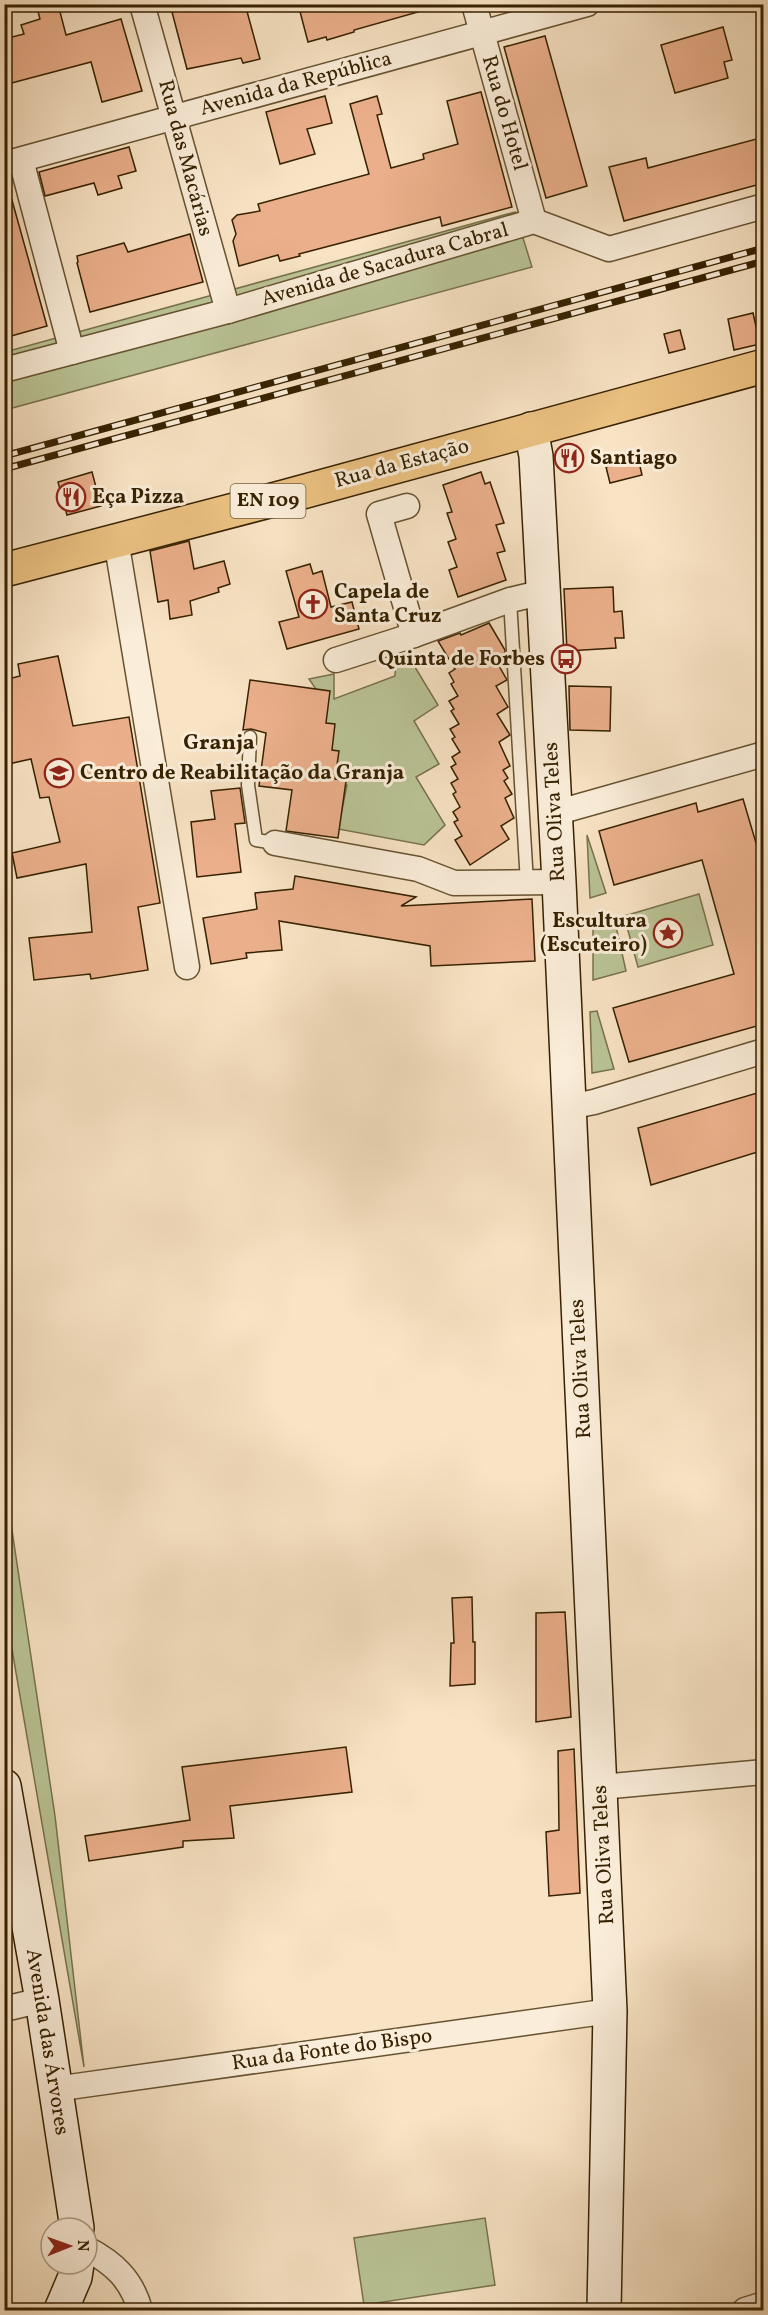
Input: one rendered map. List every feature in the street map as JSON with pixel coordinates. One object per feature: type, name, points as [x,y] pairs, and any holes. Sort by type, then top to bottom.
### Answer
[{"type":"main road","name":"Rua da Estação","points":[[4,570],[764,366]]},
{"type":"main road","name":"Rua Oliva Teles","points":[[531,429],[536,456],[559,882],[610,2011],[604,2310]]},
{"type":"main road","name":"Avenida das Árvores","points":[[4,1786],[42,2000],[75,2216]]},
{"type":"main road","points":[[61,2310],[75,2276]]},
{"type":"street","name":"Rua das Macárias","points":[[142,4],[228,311]]},
{"type":"street","name":"Rua do Hotel","points":[[474,4],[534,221]]},
{"type":"street","name":"Avenida da República","points":[[13,162],[587,4]]},
{"type":"street","points":[[13,162],[72,352]]},
{"type":"street","name":"Avenida de Sacadura Cabral","points":[[4,370],[228,311],[534,221],[609,249],[764,207]]},
{"type":"street","points":[[407,506],[379,514],[414,635]]},
{"type":"street","points":[[116,540],[187,967]]},
{"type":"street","points":[[336,660],[510,600],[544,592]]},
{"type":"street","points":[[555,813],[764,754]]},
{"type":"street","points":[[275,843],[418,869],[454,883],[559,882]]},
{"type":"street","points":[[569,1107],[764,1051]]},
{"type":"street","points":[[601,1787],[764,1772]]},
{"type":"street","points":[[4,2009],[42,2000]]},
{"type":"street","name":"Rua da Fonte do Bispo","points":[[55,2089],[610,2011]]},
{"type":"street","points":[[99,2256],[111,2262],[136,2294],[140,2310]]},
{"type":"street","points":[[745,2310],[764,2304]]},
{"type":"lane","points":[[510,600],[527,883]]},
{"type":"lane","points":[[250,737],[248,785],[256,840],[275,843]]},
{"type":"green space","points":[[515,212],[532,267],[5,410],[5,352]]},
{"type":"green space","points":[[407,654],[438,705],[414,721],[439,764],[416,777],[445,825],[424,845],[338,829],[347,785],[329,782],[320,695],[309,679],[334,674],[334,699],[395,676],[396,659]]},
{"type":"green space","points":[[587,835],[606,893],[590,898]]},
{"type":"green space","points":[[699,894],[713,945],[638,967],[624,916]]},
{"type":"green space","points":[[615,922],[626,971],[593,980],[593,929]]},
{"type":"green space","points":[[597,1011],[614,1069],[592,1073],[590,1012]]},
{"type":"green space","points":[[5,1484],[55,1816],[84,2067],[5,1609]]},
{"type":"green space","points":[[485,2218],[495,2285],[364,2305],[354,2238]]},
{"type":"building","points":[[48,4],[58,4],[66,35],[121,19],[142,91],[102,102],[91,62],[4,85],[4,39],[24,34],[21,25],[40,19],[37,8]]},
{"type":"building","points":[[179,4],[245,4],[260,59],[243,63],[241,58],[187,69],[172,12],[180,10]]},
{"type":"building","points":[[298,4],[425,4],[425,10],[327,40],[326,37],[308,42]]},
{"type":"building","points":[[723,27],[732,60],[724,62],[728,78],[675,93],[661,45]]},
{"type":"building","points":[[545,36],[587,186],[546,198],[504,47]]},
{"type":"building","points":[[481,92],[512,207],[442,226],[440,217],[280,261],[278,255],[239,266],[233,241],[236,234],[232,220],[237,215],[260,211],[258,204],[369,174],[350,104],[377,96],[382,114],[377,115],[391,168],[424,159],[423,154],[458,144],[447,101]]},
{"type":"building","points":[[325,96],[332,123],[307,129],[315,154],[280,164],[266,112]]},
{"type":"building","points":[[764,137],[764,183],[624,221],[609,167],[646,158],[648,168]]},
{"type":"building","points":[[129,147],[136,171],[118,176],[122,188],[98,195],[94,183],[45,196],[39,172]]},
{"type":"building","points":[[10,193],[47,326],[4,338],[4,194]]},
{"type":"building","points":[[190,234],[203,282],[90,312],[77,256],[124,243],[128,252]]},
{"type":"building","points":[[753,313],[760,344],[734,350],[728,319]]},
{"type":"building","points":[[680,330],[685,349],[669,353],[664,334]]},
{"type":"building","points":[[638,458],[642,475],[610,483],[606,467]]},
{"type":"building","points":[[92,472],[101,506],[67,515],[58,482]]},
{"type":"building","points":[[481,472],[485,484],[490,482],[504,523],[496,525],[505,551],[497,553],[506,580],[458,597],[449,570],[457,567],[448,542],[456,539],[447,513],[452,512],[443,485]]},
{"type":"building","points":[[189,541],[194,569],[224,561],[230,584],[218,588],[219,592],[190,601],[192,615],[170,619],[168,600],[158,602],[150,551]]},
{"type":"building","name":"Capela de Santa Cruz","points":[[310,564],[313,574],[322,571],[331,607],[352,602],[359,629],[287,649],[279,622],[299,617],[286,571]]},
{"type":"building","points":[[613,587],[614,612],[622,611],[624,638],[615,638],[616,648],[567,651],[564,589]]},
{"type":"building","points":[[489,623],[505,650],[505,653],[495,659],[507,680],[496,686],[508,707],[497,714],[510,735],[499,742],[510,766],[503,770],[508,778],[504,781],[512,794],[505,798],[514,818],[501,826],[509,839],[470,865],[455,840],[462,836],[454,822],[458,820],[453,812],[460,807],[453,794],[456,792],[451,783],[458,779],[451,767],[456,764],[452,757],[460,752],[452,739],[455,737],[450,729],[459,724],[451,711],[454,709],[449,701],[458,696],[451,684],[454,682],[449,673],[455,669],[438,641],[460,633],[461,635]]},
{"type":"building","points":[[58,656],[73,726],[129,717],[160,903],[138,907],[148,970],[91,979],[90,974],[34,980],[29,938],[92,932],[86,864],[17,878],[12,853],[60,842],[49,797],[40,798],[31,759],[4,765],[4,680],[20,676],[18,664]]},
{"type":"building","points":[[250,680],[330,691],[326,723],[335,724],[332,750],[339,751],[335,779],[346,781],[338,838],[286,831],[292,790],[259,786],[266,733],[251,729],[243,730]]},
{"type":"building","points":[[569,686],[611,687],[610,731],[570,730]]},
{"type":"building","points":[[240,788],[245,823],[235,824],[241,872],[197,877],[191,822],[215,819],[211,791]]},
{"type":"building","points":[[743,799],[764,870],[764,1024],[629,1062],[613,1008],[734,974],[702,860],[614,885],[599,831],[696,803],[698,812]]},
{"type":"building","points":[[295,876],[416,897],[401,906],[532,899],[535,961],[431,966],[430,946],[279,921],[282,950],[246,953],[247,958],[211,964],[203,918],[257,909],[255,893],[293,889]]},
{"type":"building","points":[[764,1091],[764,1150],[651,1185],[638,1128]]},
{"type":"building","points":[[472,1597],[475,1684],[450,1686],[451,1643],[454,1643],[452,1598]]},
{"type":"building","points":[[565,1612],[571,1717],[536,1722],[536,1613]]},
{"type":"building","points":[[346,1747],[352,1792],[230,1806],[234,1838],[183,1841],[183,1847],[89,1861],[85,1836],[190,1820],[182,1767]]},
{"type":"building","points":[[574,1749],[580,1893],[549,1896],[546,1832],[559,1830],[558,1751]]},
{"type":"railway","points":[[4,456],[764,248]]},
{"type":"railway","points":[[4,469],[764,261]]},
{"type":"place","name":"Santiago","points":[[569,458]]},
{"type":"place","name":"Eça Pizza","points":[[71,497]]},
{"type":"place","name":"Capela de Santa Cruz","points":[[313,604]]},
{"type":"place","name":"Quinta de Forbes","points":[[566,659]]},
{"type":"place","name":"Centro de Reabilitação da Granja","points":[[59,773]]},
{"type":"place","name":"Escultura (Escuteiro)","points":[[668,933]]},
{"type":"district","name":"Granja","points":[[219,743]]}]
